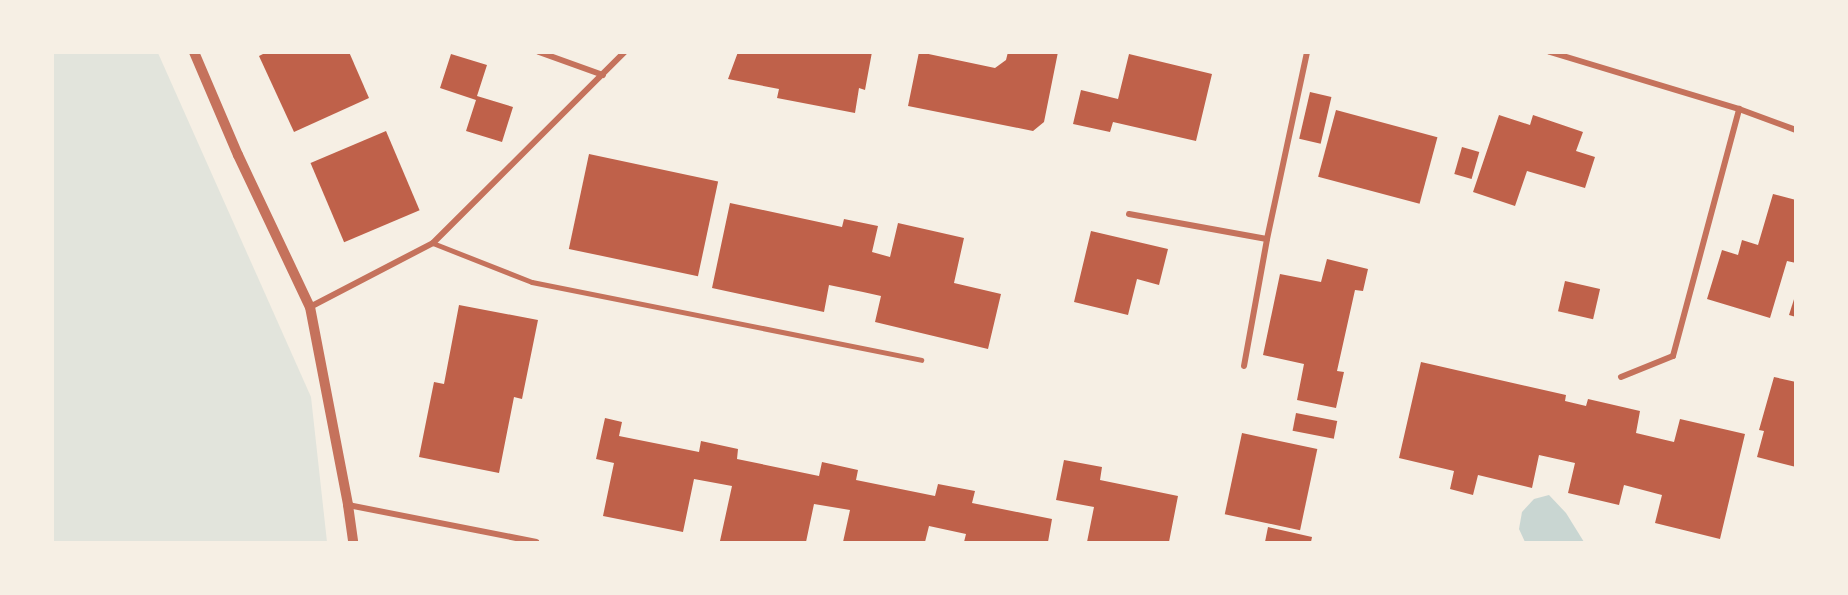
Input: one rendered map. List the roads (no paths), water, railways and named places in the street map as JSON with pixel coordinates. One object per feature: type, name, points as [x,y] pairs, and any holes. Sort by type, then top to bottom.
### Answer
[{"type":"street","points":[[194,52],[238,155],[310,307],[348,505],[353,543]]},
{"type":"street","points":[[539,52],[603,75]]},
{"type":"street","points":[[310,307],[433,243],[625,52]]},
{"type":"street","points":[[1244,366],[1267,239],[1307,52]]},
{"type":"street","points":[[1550,52],[1738,109],[1796,130]]},
{"type":"street","points":[[1621,377],[1673,356],[1738,109]]},
{"type":"street","points":[[1129,214],[1267,239]]},
{"type":"street","points":[[348,505],[536,543]]},
{"type":"lane","points":[[433,243],[532,282],[921,360]]}]
